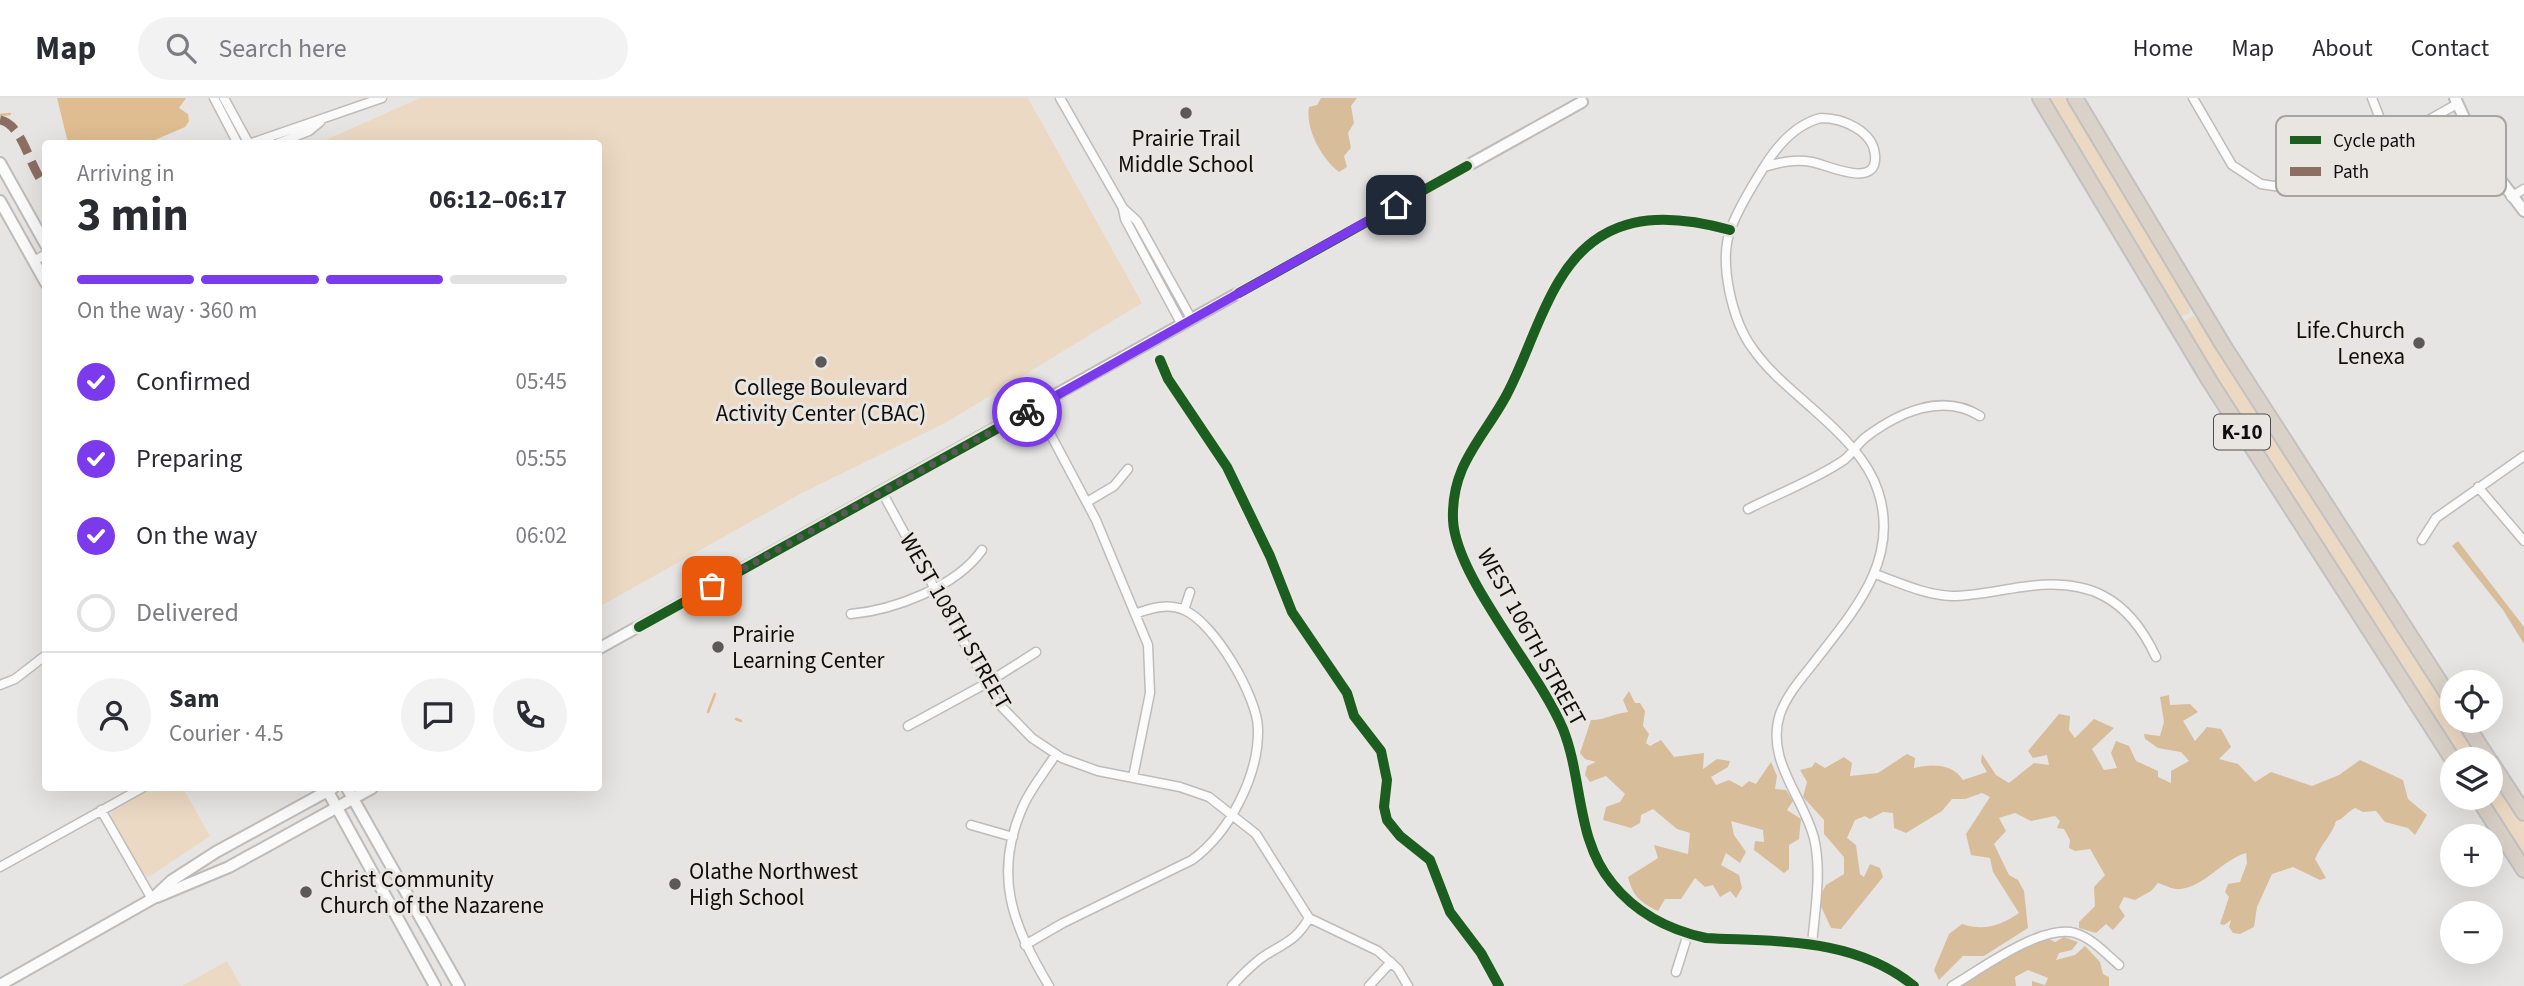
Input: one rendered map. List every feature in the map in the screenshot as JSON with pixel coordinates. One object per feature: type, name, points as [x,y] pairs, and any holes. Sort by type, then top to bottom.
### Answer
[{"type":"highway","name":"K-10","points":[[2040,98],[2194,358],[2445,747]]},
{"type":"highway","name":"K-10","points":[[2075,98],[2202,313],[2440,682]]},
{"type":"highway","points":[[2503,780],[2524,813]]},
{"type":"highway","points":[[2486,810],[2524,870]]},
{"type":"street","points":[[214,98],[236,140]]},
{"type":"street","points":[[224,98],[247,140]]},
{"type":"street","points":[[257,140],[297,125],[321,121],[383,98]]},
{"type":"street","points":[[1060,98],[1123,208],[1125,219],[1187,322]]},
{"type":"street","points":[[2372,98],[2379,116]]},
{"type":"street","points":[[2195,99],[2232,165],[2252,180],[2276,187]]},
{"type":"street","points":[[602,647],[1586,100]]},
{"type":"street","points":[[2431,116],[2456,101]]},
{"type":"street","points":[[1764,167],[1782,161],[1811,162],[1860,174],[1872,168],[1875,154],[1869,140],[1851,124],[1821,118],[1792,134],[1775,150],[1764,167],[1730,230],[1729,291],[1741,331],[1765,364],[1834,427],[1853,450],[1870,472],[1883,509],[1884,544],[1864,596],[1792,691],[1777,724],[1779,758],[1807,817],[1816,850],[1812,944]]},
{"type":"street","points":[[286,140],[309,131],[321,121]]},
{"type":"street","points":[[0,163],[42,238]]},
{"type":"street","points":[[2511,197],[2524,189]]},
{"type":"street","points":[[2506,190],[2524,211]]},
{"type":"street","points":[[0,201],[42,275]]},
{"type":"street","name":"WEST 106TH STREET","points":[[1730,230],[1679,218],[1652,219],[1618,228],[1602,236],[1576,257],[1558,282],[1505,398],[1465,458],[1453,501],[1454,533],[1462,556],[1563,729],[1587,831],[1598,862],[1626,898],[1658,922],[1688,934],[1706,938],[1812,944],[1855,952],[1894,971],[1914,986]]},
{"type":"street","points":[[34,261],[42,256]]},
{"type":"street","points":[[1748,509],[1846,458],[1878,429],[1932,404],[1958,405],[1979,416]]},
{"type":"street","points":[[1036,407],[1087,502],[1149,649],[1152,680],[1133,777]]},
{"type":"street","points":[[2421,540],[2436,518],[2524,456]]},
{"type":"street","points":[[1087,502],[1114,486],[1128,469]]},
{"type":"street","points":[[2478,487],[2524,541]]},
{"type":"street","name":"WEST 108TH STREET","points":[[882,492],[996,701],[1013,720],[1032,738],[1056,754],[1098,771],[1195,791],[1232,813],[1256,834],[1310,918]]},
{"type":"street","points":[[851,614],[892,608],[934,587],[970,564],[982,550]]},
{"type":"street","points":[[1875,573],[1931,594],[1953,596],[2040,585],[2066,585],[2092,590],[2117,602],[2129,613],[2156,657]]},
{"type":"street","points":[[1184,610],[1190,592]]},
{"type":"street","points":[[1026,945],[1205,850],[1232,813],[1245,788],[1256,752],[1258,727],[1251,698],[1227,656],[1206,625],[1184,610],[1155,607],[1136,613]]},
{"type":"street","points":[[908,726],[987,683],[1036,652]]},
{"type":"street","points":[[0,685],[15,679],[42,658]]},
{"type":"street","points":[[1049,986],[1012,914],[1008,875],[1009,847],[1025,803],[1056,754]]},
{"type":"street","points":[[0,867],[136,791]]},
{"type":"street","points":[[153,898],[171,881],[216,852],[324,791]]},
{"type":"street","points":[[330,791],[435,986]]},
{"type":"street","points":[[0,985],[153,898],[229,867],[337,807],[350,793],[458,986]]},
{"type":"street","points":[[101,810],[153,898]]},
{"type":"street","points":[[971,825],[1013,837]]},
{"type":"street","points":[[1232,986],[1260,959],[1286,946],[1300,933],[1310,918],[1375,948],[1391,962],[1408,986]]},
{"type":"street","points":[[1952,986],[2017,948],[2055,932],[2083,937],[2119,965]]},
{"type":"street","points":[[1676,972],[1688,934]]},
{"type":"street","points":[[1369,986],[1391,962]]},
{"type":"shaded area","points":[[57,98],[186,98],[179,108],[188,114],[189,121],[185,127],[155,140],[67,140]]},
{"type":"shaded area","name":"College Boulevard Activity Center (CBAC)","points":[[420,98],[1028,98],[1142,303],[947,422],[802,493],[602,605],[602,140],[326,140]]},
{"type":"shaded area","points":[[1321,98],[1357,98],[1351,106],[1354,123],[1348,133],[1351,148],[1344,156],[1347,167],[1339,172],[1321,152],[1312,134],[1309,107],[1317,105]]},
{"type":"shaded area","points":[[2048,98],[2068,98],[2191,306],[2189,314],[2180,316],[2175,312]]},
{"type":"shaded area","points":[[2193,316],[2200,322],[2440,694],[2440,725],[2184,328],[2183,322]]},
{"type":"shaded area","points":[[2458,541],[2524,627],[2524,644],[2503,610],[2452,546]]},
{"type":"shaded area","points":[[1629,691],[1635,703],[1640,703],[1645,711],[1643,726],[1649,734],[1646,743],[1650,746],[1661,740],[1674,757],[1704,753],[1703,769],[1717,759],[1730,761],[1728,767],[1711,777],[1716,785],[1729,780],[1742,787],[1749,781],[1756,784],[1771,762],[1777,776],[1775,789],[1786,790],[1793,801],[1787,810],[1801,819],[1799,839],[1789,845],[1789,869],[1784,873],[1754,850],[1755,841],[1764,842],[1763,830],[1731,821],[1734,835],[1746,852],[1740,863],[1726,853],[1721,865],[1739,875],[1742,888],[1736,898],[1730,891],[1720,897],[1713,885],[1705,887],[1695,878],[1681,899],[1665,899],[1658,911],[1638,898],[1628,877],[1658,858],[1654,845],[1688,854],[1690,833],[1677,829],[1653,809],[1641,815],[1640,823],[1631,828],[1603,820],[1606,807],[1620,802],[1625,794],[1606,776],[1590,782],[1585,775],[1587,766],[1596,762],[1585,759],[1580,753],[1591,720],[1628,712],[1623,700]]},
{"type":"shaded area","points":[[2169,695],[2170,705],[2190,704],[2198,712],[2183,721],[2195,741],[2207,727],[2221,729],[2231,747],[2219,759],[2238,764],[2255,782],[2271,772],[2312,786],[2339,775],[2360,760],[2403,780],[2408,799],[2427,815],[2415,835],[2408,828],[2385,822],[2376,811],[2363,812],[2355,808],[2336,821],[2315,859],[2326,878],[2320,880],[2293,867],[2272,874],[2257,907],[2254,927],[2240,934],[2233,933],[2229,927],[2231,920],[2224,925],[2220,924],[2229,897],[2225,892],[2228,884],[2240,882],[2247,863],[2246,853],[2189,887],[2177,889],[2158,883],[2151,891],[2135,900],[2124,897],[2119,907],[2125,916],[2113,930],[2106,924],[2096,933],[2079,928],[2079,922],[2095,906],[2094,887],[2105,875],[2090,849],[2075,851],[2069,848],[2070,840],[2064,829],[2057,828],[2060,821],[2055,816],[2031,821],[2015,813],[1999,818],[2006,831],[1994,844],[2009,875],[2018,880],[2024,891],[2028,928],[1984,956],[1963,956],[1939,980],[1934,970],[1949,934],[1962,924],[1992,926],[2019,913],[1993,872],[1990,858],[1971,855],[1966,834],[1990,797],[1982,793],[1965,799],[1952,799],[1942,811],[1906,833],[1894,828],[1893,813],[1883,812],[1870,819],[1865,816],[1855,820],[1847,838],[1856,845],[1860,874],[1864,877],[1870,864],[1880,868],[1883,877],[1841,929],[1831,928],[1818,900],[1826,885],[1844,874],[1844,857],[1824,834],[1824,820],[1803,797],[1807,782],[1800,770],[1812,767],[1815,762],[1825,768],[1844,757],[1852,763],[1850,776],[1878,773],[1907,754],[1915,758],[1914,768],[1947,768],[1963,780],[1987,772],[1981,762],[1982,754],[1996,775],[2009,783],[2034,763],[2049,765],[2047,755],[2033,758],[2028,751],[2059,714],[2070,716],[2069,730],[2075,738],[2094,719],[2114,728],[2092,749],[2104,770],[2117,768],[2111,753],[2116,741],[2129,746],[2136,761],[2158,771],[2158,777],[2171,783],[2171,771],[2189,761],[2181,752],[2158,748],[2145,739],[2144,734],[2160,736],[2164,722],[2160,697]]},
{"type":"shaded area","points":[[2445,733],[2465,733],[2474,747],[2454,747]]},
{"type":"shaded area","points":[[145,791],[185,791],[210,836],[149,877],[142,872],[111,817],[112,809]]},
{"type":"shaded area","points":[[2503,793],[2524,825],[2524,856],[2494,810],[2503,810]]},
{"type":"shaded area","points":[[2045,937],[2055,942],[2064,937],[2078,942],[2072,950],[2059,953],[2056,960],[2075,955],[2085,946],[2100,962],[2103,974],[2109,977],[2109,986],[2032,986],[2032,981],[2045,985],[2048,978],[2028,970],[2015,977],[2016,986],[1957,986]]},
{"type":"shaded area","points":[[227,961],[241,986],[182,986]]},
{"type":"waterway","points":[[0,115],[10,114]]},
{"type":"waterway","points":[[708,712],[715,694]]},
{"type":"waterway","points":[[736,719],[741,721]]},
{"type":"marked path","points":[[0,120],[15,130],[42,181]]},
{"type":"cycle path","points":[[1239,293],[1467,166]]},
{"type":"cycle path","points":[[1730,230],[1680,220],[1634,223],[1612,230],[1593,242],[1575,259],[1551,295],[1506,396],[1463,468],[1454,501],[1453,520],[1458,543],[1483,596],[1536,679],[1563,729],[1592,848],[1600,866],[1621,894],[1654,919],[1692,935],[1788,942],[1841,950],[1891,970],[1914,986]]},
{"type":"cycle path","points":[[1160,360],[1168,379],[1227,467],[1270,556],[1292,612],[1347,693],[1354,716],[1381,751],[1387,780],[1384,807],[1387,820],[1400,836],[1430,860],[1450,912],[1481,953],[1499,986]]},
{"type":"cycle path","points":[[639,627],[1036,407]]},
{"type":"way so far","points":[[712,586],[1027,412]]},
{"type":"place","name":"Prairie Trail Middle School","points":[[1186,113]]},
{"type":"place","name":"Life.Church Lenexa","points":[[2419,343]]},
{"type":"place","name":"College Boulevard Activity Center (CBAC)","points":[[821,362]]},
{"type":"place","name":"Prairie Learning Center","points":[[718,647]]},
{"type":"place","name":"Olathe Northwest High School","points":[[675,884]]},
{"type":"place","name":"Christ Community Church of the Nazarene","points":[[306,892]]},
{"type":"route","points":[[1027,412],[1396,205]]}]
